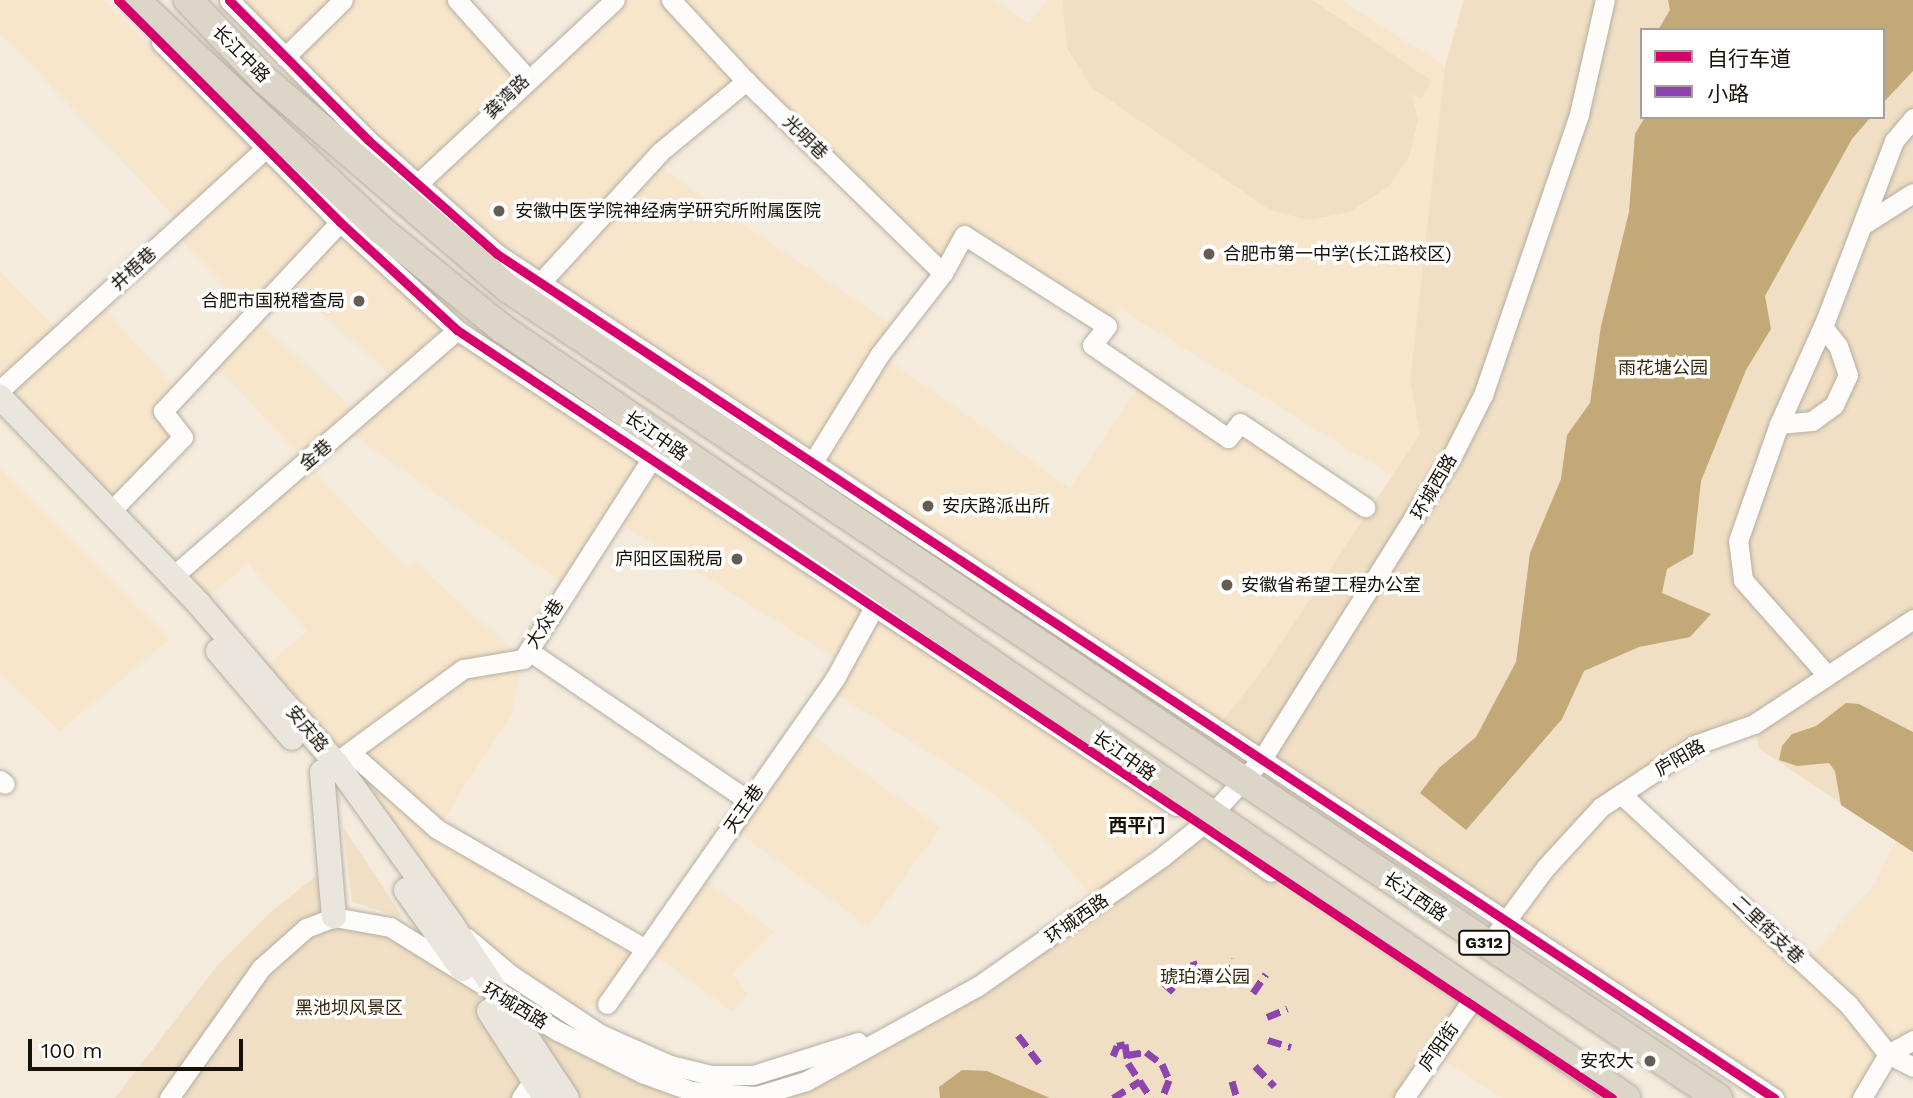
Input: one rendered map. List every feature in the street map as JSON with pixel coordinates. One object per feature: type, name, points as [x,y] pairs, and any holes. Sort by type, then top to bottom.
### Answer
[{"type":"highway","name":"长江中路","points":[[135,0],[381,230],[503,329],[1210,820]]},
{"type":"highway","name":"长江中路","points":[[188,0],[266,80],[410,191],[509,289],[1247,785]]},
{"type":"highway","name":"长江西路","points":[[1247,785],[1718,1098]]},
{"type":"highway","name":"G312","points":[[1210,820],[1472,1000],[1626,1098]]},
{"type":"main road","name":"安庆路","points":[[0,397],[172,577],[336,763],[453,926],[567,1098]]},
{"type":"main road","name":"安庆路","points":[[0,418],[182,608],[336,763],[467,976],[533,1092]]},
{"type":"main road","points":[[334,916],[336,763]]},
{"type":"street","points":[[118,0],[340,222],[457,330],[873,608],[1210,820]]},
{"type":"street","points":[[229,0],[410,191],[497,254],[1507,919],[1774,1098]]},
{"type":"street","points":[[285,57],[343,0]]},
{"type":"street","points":[[457,0],[527,78]]},
{"type":"street","name":"龚湾路","points":[[410,191],[527,78],[615,0]]},
{"type":"street","name":"光明巷","points":[[671,0],[746,81],[943,273]]},
{"type":"street","name":"环城西路","points":[[334,916],[390,927],[498,995],[642,1073],[691,1091],[724,1096],[755,1096],[790,1087],[906,1027],[978,986],[1086,914],[1210,820],[1247,785],[1427,502],[1483,395],[1579,114],[1605,0]]},
{"type":"street","points":[[541,282],[660,152],[746,81]]},
{"type":"street","points":[[1827,675],[1743,580],[1738,541],[1779,424],[1823,327],[1894,141],[1913,118]]},
{"type":"street","name":"井梧巷","points":[[0,390],[267,147]]},
{"type":"street","points":[[1863,225],[1913,194]]},
{"type":"street","points":[[111,511],[183,437],[163,411],[340,222]]},
{"type":"street","points":[[813,462],[880,354],[943,273],[964,235],[1107,326],[1092,345],[1228,439],[1240,423],[1365,507]]},
{"type":"street","points":[[1779,424],[1812,421],[1834,405],[1848,375],[1838,346],[1823,327]]},
{"type":"street","name":"金巷","points":[[172,577],[457,330]]},
{"type":"street","name":"大众巷","points":[[336,763],[463,669],[518,660],[529,651],[650,461]]},
{"type":"street","name":"天王巷","points":[[607,1004],[834,680],[873,608]]},
{"type":"street","name":"庐阳路","points":[[1488,945],[1546,867],[1601,807],[1695,746],[1754,724],[1913,619]]},
{"type":"street","points":[[529,651],[749,801]]},
{"type":"street","points":[[336,763],[437,829],[646,949]]},
{"type":"street","name":"二里街支巷","points":[[1621,794],[1848,1004],[1888,1054],[1913,1067]]},
{"type":"street","points":[[169,1098],[279,949],[306,928],[334,916]]},
{"type":"street","points":[[453,926],[511,975],[600,1034],[670,1065],[700,1073],[752,1075],[906,1027]]},
{"type":"street","points":[[1472,1000],[1612,1098]]},
{"type":"street","name":"庐阳街","points":[[1404,1098],[1472,1000]]},
{"type":"street","points":[[1862,1098],[1888,1054],[1913,1040]]},
{"type":"shaded area","points":[[0,0],[103,0],[257,150],[179,221],[0,33]]},
{"type":"shaded area","points":[[229,0],[457,0],[527,77],[615,0],[993,0],[1029,23],[1046,0],[1341,0],[1445,66],[1410,381],[1420,434],[1392,476],[1120,309],[1107,326],[964,235],[943,273],[746,81],[652,162],[899,330],[880,354],[1070,488],[1143,380],[1228,438],[1240,423],[1370,511],[1267,664],[1216,729],[497,254]]},
{"type":"shaded area","points":[[1668,0],[1913,0],[1913,71],[1885,101],[1885,28],[1659,28],[1670,10]]},
{"type":"shaded area","points":[[1644,119],[1869,119],[1852,139],[1765,296],[1771,329],[1746,370],[1701,481],[1693,554],[1667,569],[1662,593],[1711,614],[1690,637],[1639,647],[1584,671],[1562,719],[1466,830],[1420,793],[1439,768],[1476,737],[1516,662],[1530,553],[1561,479],[1567,435],[1590,403],[1601,326],[1629,212],[1635,134]]},
{"type":"shaded area","points":[[267,147],[457,330],[1164,808],[1156,845],[1092,898],[1034,827],[981,785],[828,689],[843,663],[613,519],[569,587],[346,430],[307,463],[407,570],[416,563],[523,659],[511,715],[437,829],[646,949],[607,1004],[565,1011],[453,926],[259,672],[307,631],[248,563],[199,604],[172,577],[306,463],[211,360],[253,316],[174,232]],"holes":[[[286,281],[398,382],[361,416],[253,316]]]},
{"type":"shaded area","points":[[0,271],[61,334],[99,302],[180,393],[163,411],[183,437],[111,511],[0,397]]},
{"type":"shaded area","points":[[0,468],[170,639],[59,731],[0,674]]},
{"type":"shaded area","points":[[1846,703],[1859,704],[1913,732],[1913,852],[1841,805],[1835,771],[1829,763],[1797,766],[1779,760],[1782,746],[1792,734],[1816,726]]},
{"type":"shaded area","points":[[801,727],[940,828],[868,927],[729,826]]},
{"type":"shaded area","points":[[1621,794],[1804,964],[1875,884],[1896,841],[1913,852],[1913,1040],[1862,1098],[1774,1098],[1508,919]]},
{"type":"shaded area","points":[[698,875],[774,932],[733,973],[747,995],[732,1011],[646,949]]},
{"type":"shaded area","points":[[1470,1003],[1612,1098],[1503,1098],[1433,1055]]},
{"type":"shaded area","points":[[962,1070],[987,1071],[1050,1098],[940,1098],[939,1087]]},
{"type":"green space","points":[[1062,0],[1312,0],[1432,81],[1421,99],[1412,94],[1418,120],[1409,157],[1389,186],[1350,212],[1308,220],[1270,210],[1092,88],[1067,48]]},
{"type":"green space","name":"雨花塘公园","points":[[1464,0],[1913,0],[1913,852],[1759,748],[1754,725],[1695,745],[1601,807],[1508,919],[1216,729],[1267,664],[1420,434],[1410,381],[1445,66]]},
{"type":"green space","name":"琥珀潭公园","points":[[1203,824],[1469,1003],[1404,1098],[567,1098],[498,995],[642,1073],[756,1096],[906,1027]]},
{"type":"green space","points":[[343,827],[403,918],[352,902]]},
{"type":"green space","name":"黑池坝风景区","points":[[317,875],[324,920],[357,918],[467,976],[533,1081],[521,1098],[115,1098],[217,966],[271,912]]},
{"type":"marked path","points":[[1230,979],[1232,958]]},
{"type":"marked path","points":[[1193,961],[1200,980]]},
{"type":"marked path","points":[[1253,993],[1266,974]]},
{"type":"marked path","points":[[1163,982],[1177,995]]},
{"type":"marked path","points":[[1267,1017],[1287,1009]]},
{"type":"marked path","points":[[1018,1035],[1039,1063]]},
{"type":"marked path","points":[[1268,1040],[1291,1047]]},
{"type":"marked path","points":[[1113,1056],[1117,1046],[1125,1044],[1128,1063],[1151,1098]]},
{"type":"marked path","points":[[1127,1055],[1146,1052],[1162,1064],[1169,1080],[1162,1098]]},
{"type":"marked path","points":[[1255,1066],[1274,1086]]},
{"type":"marked path","points":[[1113,1098],[1140,1081]]},
{"type":"marked path","points":[[1232,1081],[1237,1098]]},
{"type":"cycle path","points":[[118,0],[340,222],[457,330],[1612,1098]]},
{"type":"cycle path","points":[[229,0],[368,140],[497,254],[1774,1098]]},
{"type":"place","name":"安徽中医学院神经病学研究所附属医院","points":[[499,211]]},
{"type":"place","name":"合肥市第一中学(长江路校区)","points":[[1209,254]]},
{"type":"place","name":"合肥市国税稽查局","points":[[359,301]]},
{"type":"place","name":"安庆路派出所","points":[[928,506]]},
{"type":"place","name":"庐阳区国税局","points":[[737,559]]},
{"type":"place","name":"安徽省希望工程办公室","points":[[1227,585]]},
{"type":"place","name":"安农大","points":[[1650,1061]]},
{"type":"district","name":"西平门","points":[[1137,826]]}]
